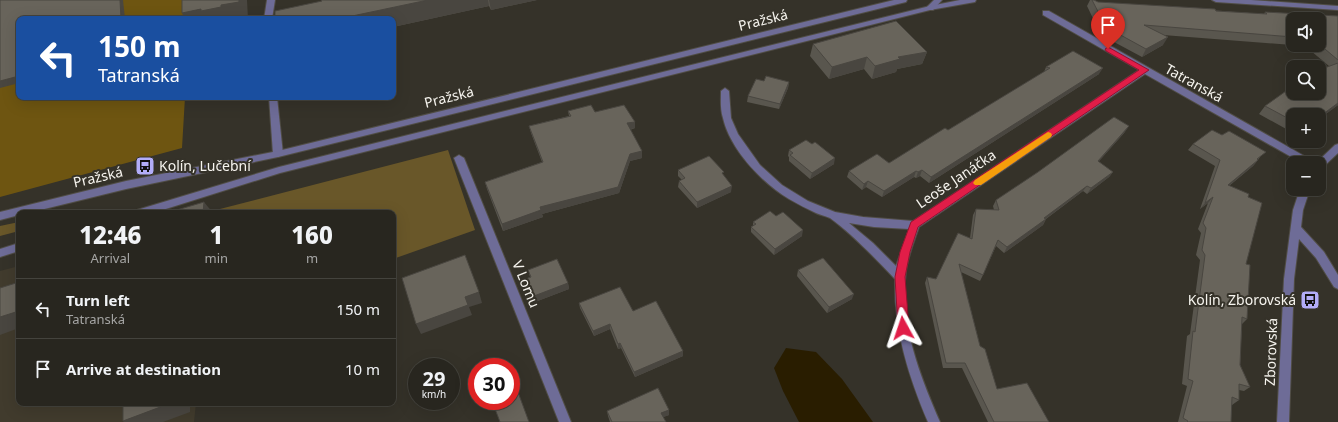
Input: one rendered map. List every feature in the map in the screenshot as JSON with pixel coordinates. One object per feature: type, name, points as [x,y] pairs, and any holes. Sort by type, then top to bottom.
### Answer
[{"type":"street","points":[[268,16],[271,0]]},
{"type":"street","name":"Pražská","points":[[24,210],[126,184],[278,154],[899,0]]},
{"type":"street","points":[[930,8],[938,0]]},
{"type":"street","name":"Pražská","points":[[151,210],[287,168],[930,8],[972,0]]},
{"type":"street","points":[[1216,0],[1338,8]]},
{"type":"street","name":"Tatranská","points":[[1046,12],[1298,156]]},
{"type":"street","name":"Leoše Janáčka","points":[[934,422],[912,370],[902,317],[900,277],[905,252],[915,225],[1145,70]]},
{"type":"street","points":[[725,91],[727,118],[744,152],[760,173],[791,197],[833,214],[870,222],[915,225]]},
{"type":"street","points":[[273,100],[278,154]]},
{"type":"street","points":[[1326,159],[1338,147]]},
{"type":"street","name":"V Lomu","points":[[459,158],[565,422]]},
{"type":"street","name":"Zborovská","points":[[1283,422],[1289,279],[1298,210],[1303,196]]},
{"type":"street","name":"Pražská","points":[[0,216],[16,212]]},
{"type":"street","points":[[833,214],[869,246],[900,277]]},
{"type":"street","points":[[1296,229],[1320,255],[1338,284]]},
{"type":"street","points":[[0,253],[16,248]]},
{"type":"shaded area","points":[[0,0],[191,0],[190,16],[16,16],[16,100],[185,100],[182,148],[0,197]]},
{"type":"shaded area","points":[[448,150],[475,230],[396,258],[396,210],[216,210]]},
{"type":"shaded area","points":[[16,223],[16,232],[0,236],[0,226]]},
{"type":"shaded area","points":[[16,267],[16,406],[196,406],[194,422],[0,422],[0,271]]},
{"type":"shaded area","points":[[786,348],[816,352],[842,379],[873,422],[799,422],[783,391],[774,368]]},
{"type":"building","points":[[0,0],[120,0],[121,16],[16,16],[16,77],[0,81]]},
{"type":"building","points":[[182,0],[239,0],[239,2],[221,5],[221,7],[201,11],[201,9],[182,13]]},
{"type":"building","points":[[321,0],[428,0],[352,16],[275,16],[275,11],[322,1]]},
{"type":"building","points":[[1092,0],[1098,2],[1215,9],[1216,11],[1267,14],[1265,12],[1286,13],[1286,36],[1144,25],[1168,37],[1146,49],[1106,27]]},
{"type":"building","points":[[1326,15],[1338,16],[1338,60],[1326,50]]},
{"type":"building","points":[[896,21],[927,52],[898,57],[900,59],[875,66],[867,57],[832,67],[813,44]]},
{"type":"building","points":[[1073,51],[1103,68],[931,177],[922,170],[918,172],[916,171],[884,191],[868,181],[864,184],[849,171],[877,154],[889,163],[945,128],[948,130],[1050,68],[1046,67]]},
{"type":"building","points":[[1338,63],[1338,103],[1326,112],[1326,108],[1286,108],[1286,117],[1265,106],[1286,91],[1286,100],[1326,100],[1326,67]]},
{"type":"building","points":[[766,76],[789,82],[780,104],[748,96],[756,79],[764,81]]},
{"type":"building","points":[[591,105],[595,112],[624,105],[635,122],[627,123],[642,151],[630,154],[618,187],[540,207],[541,210],[502,224],[485,182],[543,162],[529,126],[571,116],[568,111]]},
{"type":"building","points":[[1114,117],[1129,126],[1098,161],[1113,172],[1091,188],[1087,186],[1044,218],[1046,219],[1007,247],[998,240],[983,275],[959,264],[980,346],[985,349],[997,389],[1027,383],[1049,422],[994,422],[965,363],[946,363],[927,277],[936,279],[958,233],[972,239],[976,209],[999,210],[996,200],[1038,172]]},
{"type":"building","points":[[1212,130],[1222,135],[1229,131],[1266,152],[1228,185],[1249,194],[1248,197],[1262,203],[1246,264],[1250,265],[1247,319],[1242,317],[1240,365],[1250,387],[1239,384],[1239,400],[1232,397],[1231,422],[1187,422],[1188,421],[1183,418],[1193,381],[1188,379],[1193,331],[1195,332],[1205,255],[1202,250],[1206,228],[1203,223],[1213,197],[1205,203],[1220,160],[1193,144]]},
{"type":"building","points":[[806,140],[812,144],[815,142],[835,158],[812,173],[790,155],[793,153],[789,150]]},
{"type":"building","points":[[709,156],[724,172],[722,173],[732,186],[697,202],[679,181],[685,178],[678,170]]},
{"type":"building","points":[[204,202],[203,210],[177,210]]},
{"type":"building","points":[[770,211],[776,216],[783,212],[803,230],[775,249],[751,227],[756,224],[753,222]]},
{"type":"building","points":[[465,255],[479,292],[465,297],[468,305],[416,324],[402,278]]},
{"type":"building","points":[[823,258],[854,294],[829,307],[798,270]]},
{"type":"building","points":[[557,259],[568,283],[534,296],[526,279],[531,277],[528,270]]},
{"type":"building","points":[[16,283],[16,312],[0,317],[0,288]]},
{"type":"building","points":[[620,287],[633,311],[656,301],[683,351],[634,372],[620,343],[618,344],[610,324],[593,331],[579,303]]},
{"type":"building","points":[[658,388],[669,410],[661,413],[666,422],[612,422],[607,411]]},
{"type":"building","points":[[520,398],[529,422],[500,422],[495,410],[520,410]]},
{"type":"building","points":[[123,406],[163,406],[123,421]]},
{"type":"slow traffic","points":[[978,183],[1048,135]]},
{"type":"place","name":"Kolín, Lučební","points":[[145,166]]},
{"type":"place","name":"Kolín, Zborovská","points":[[1310,300]]},
{"type":"route","points":[[903,328],[900,277],[905,252],[915,225],[1145,70],[1108,49]]}]
